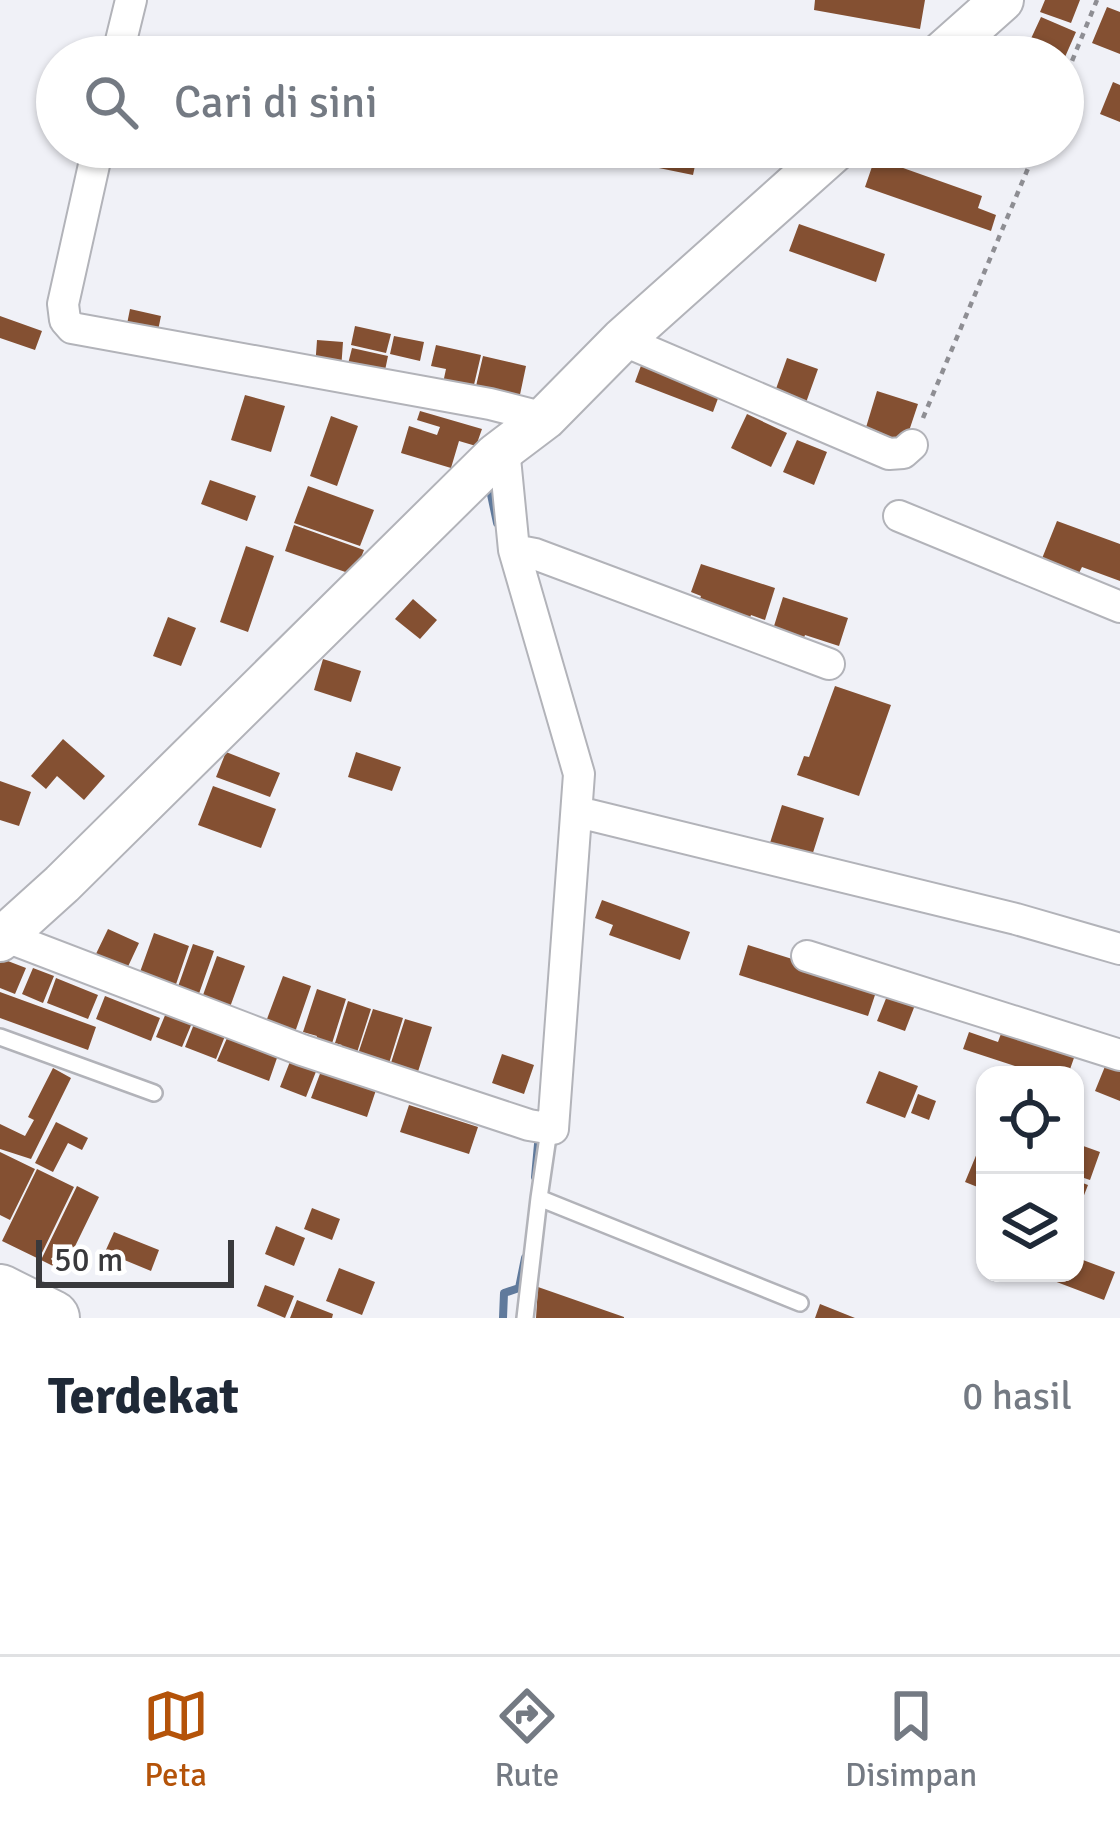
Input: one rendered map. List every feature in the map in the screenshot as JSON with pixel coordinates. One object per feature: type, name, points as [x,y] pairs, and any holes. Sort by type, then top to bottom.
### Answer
[{"type":"highway","points":[[0,1292],[50,1318]]},
{"type":"street","points":[[122,36],[131,0]]},
{"type":"street","points":[[962,36],[1002,0]]},
{"type":"street","points":[[93,168],[63,304],[65,320],[72,328],[545,418]]},
{"type":"street","points":[[504,448],[514,550],[579,774],[553,1130],[302,1049],[2,938],[504,448],[545,418],[622,340],[814,168]]},
{"type":"street","points":[[622,340],[889,454],[903,453],[912,445]]},
{"type":"street","points":[[899,516],[1120,607]]},
{"type":"street","points":[[514,550],[536,554],[829,664]]},
{"type":"street","points":[[578,812],[1120,949]]},
{"type":"street","points":[[807,956],[1120,1055]]},
{"type":"lane","points":[[0,1037],[154,1093]]},
{"type":"lane","points":[[525,1318],[539,1198],[540,1128]]},
{"type":"lane","points":[[539,1198],[800,1303]]},
{"type":"path","points":[[1082,36],[1097,0]]},
{"type":"path","points":[[912,445],[1028,168]]},
{"type":"building","points":[[815,0],[925,0],[920,29],[814,10]]},
{"type":"building","points":[[1045,0],[1080,0],[1071,23],[1040,12]]},
{"type":"building","points":[[1107,7],[1120,12],[1120,54],[1092,43]]},
{"type":"building","points":[[1041,17],[1076,32],[1074,36],[1032,36]]},
{"type":"building","points":[[1113,82],[1120,85],[1120,122],[1100,114]]},
{"type":"building","points":[[659,168],[694,168],[693,175]]},
{"type":"building","points":[[872,168],[903,168],[982,196],[978,208],[996,215],[991,231],[865,187]]},
{"type":"building","points":[[799,224],[885,254],[876,282],[789,251]]},
{"type":"building","points":[[130,309],[161,316],[156,340],[125,334]]},
{"type":"building","points":[[0,316],[42,331],[35,350],[0,338]]},
{"type":"building","points":[[355,326],[391,334],[386,353],[351,345]]},
{"type":"building","points":[[394,336],[424,342],[420,361],[390,354]]},
{"type":"building","points":[[317,340],[343,342],[341,370],[315,368]]},
{"type":"building","points":[[436,345],[481,355],[473,389],[443,383],[446,369],[431,366]]},
{"type":"building","points":[[352,348],[388,356],[383,380],[346,372]]},
{"type":"building","points":[[483,356],[526,366],[517,409],[473,399]]},
{"type":"building","points":[[787,358],[818,369],[803,411],[772,400]]},
{"type":"building","points":[[642,363],[720,393],[713,412],[635,382]]},
{"type":"building","points":[[877,391],[918,404],[904,446],[864,434]]},
{"type":"building","points":[[245,395],[285,406],[271,452],[231,440]]},
{"type":"building","points":[[420,411],[482,429],[476,446],[459,441],[451,468],[401,453],[409,426],[437,435],[440,427],[417,420]]},
{"type":"building","points":[[747,414],[787,433],[771,467],[731,448]]},
{"type":"building","points":[[331,416],[358,426],[337,486],[310,476]]},
{"type":"building","points":[[797,440],[827,452],[814,485],[783,472]]},
{"type":"building","points":[[210,480],[256,496],[247,521],[201,504]]},
{"type":"building","points":[[308,486],[374,510],[360,546],[294,523]]},
{"type":"building","points":[[1057,521],[1120,544],[1120,581],[1082,567],[1078,575],[1041,561]]},
{"type":"building","points":[[294,525],[364,550],[354,575],[285,551]]},
{"type":"building","points":[[246,546],[274,556],[248,632],[220,622]]},
{"type":"building","points":[[701,564],[775,588],[765,620],[751,615],[747,626],[696,610],[701,596],[691,592]]},
{"type":"building","points":[[783,597],[848,618],[839,646],[805,635],[800,649],[770,639]]},
{"type":"building","points":[[413,599],[437,620],[420,639],[395,619]]},
{"type":"building","points":[[168,617],[196,628],[181,666],[153,656]]},
{"type":"building","points":[[323,659],[361,671],[351,702],[314,690]]},
{"type":"building","points":[[835,686],[891,705],[859,796],[797,775],[804,756],[809,757]]},
{"type":"building","points":[[63,739],[105,776],[84,800],[57,776],[46,789],[31,776]]},
{"type":"building","points":[[226,752],[280,773],[270,797],[216,777]]},
{"type":"building","points":[[356,752],[401,767],[392,791],[348,777]]},
{"type":"building","points":[[0,781],[31,792],[19,826],[0,820]]},
{"type":"building","points":[[213,786],[276,809],[261,848],[198,825]]},
{"type":"building","points":[[782,805],[824,818],[811,859],[769,846]]},
{"type":"building","points":[[602,900],[690,932],[680,960],[609,935],[613,925],[595,918]]},
{"type":"building","points":[[108,929],[139,943],[125,973],[94,958]]},
{"type":"building","points":[[154,933],[189,946],[172,996],[136,983]]},
{"type":"building","points":[[193,944],[214,951],[195,1005],[174,998]]},
{"type":"building","points":[[748,945],[878,986],[868,1016],[739,975]]},
{"type":"building","points":[[217,956],[245,966],[226,1018],[198,1009]]},
{"type":"building","points":[[0,958],[26,968],[15,994],[0,988]]},
{"type":"building","points":[[33,968],[54,976],[43,1003],[22,994]]},
{"type":"building","points":[[283,976],[311,986],[293,1038],[264,1027]]},
{"type":"building","points":[[56,978],[98,995],[88,1019],[47,1003]]},
{"type":"building","points":[[317,989],[346,999],[329,1053],[313,1048],[317,1036],[303,1032]]},
{"type":"building","points":[[0,992],[96,1027],[88,1050],[0,1018]]},
{"type":"building","points":[[105,996],[160,1018],[151,1041],[96,1019]]},
{"type":"building","points":[[887,996],[915,1005],[905,1031],[877,1021]]},
{"type":"building","points":[[348,1001],[371,1009],[353,1065],[337,1060],[342,1045],[335,1043]]},
{"type":"building","points":[[373,1009],[403,1018],[386,1073],[355,1063]]},
{"type":"building","points":[[166,1013],[192,1023],[182,1047],[156,1037]]},
{"type":"building","points":[[405,1019],[432,1027],[416,1078],[389,1069]]},
{"type":"building","points":[[194,1024],[225,1036],[216,1059],[185,1047]]},
{"type":"building","points":[[1002,1031],[1075,1055],[1071,1066],[1015,1066],[963,1049],[969,1032],[998,1042]]},
{"type":"building","points":[[227,1038],[277,1058],[269,1081],[217,1061]]},
{"type":"building","points":[[502,1054],[534,1065],[524,1094],[492,1083]]},
{"type":"building","points":[[291,1059],[317,1069],[306,1097],[280,1087]]},
{"type":"building","points":[[1108,1059],[1120,1064],[1120,1101],[1095,1091]]},
{"type":"building","points":[[53,1068],[71,1078],[31,1159],[0,1149],[0,1124],[25,1136],[34,1120],[28,1117]]},
{"type":"building","points":[[321,1071],[376,1090],[367,1117],[311,1098]]},
{"type":"building","points":[[879,1071],[918,1086],[905,1118],[866,1103]]},
{"type":"building","points":[[918,1094],[936,1101],[929,1120],[911,1113]]},
{"type":"building","points":[[409,1105],[478,1127],[469,1154],[400,1132]]},
{"type":"building","points":[[56,1122],[88,1138],[82,1150],[68,1143],[53,1172],[35,1163]]},
{"type":"building","points":[[1084,1146],[1100,1152],[1090,1180],[1084,1178]]},
{"type":"building","points":[[0,1152],[35,1169],[10,1220],[0,1215]]},
{"type":"building","points":[[976,1156],[976,1186],[965,1182]]},
{"type":"building","points":[[37,1169],[74,1187],[39,1259],[2,1241]]},
{"type":"building","points":[[77,1186],[99,1197],[63,1271],[41,1260]]},
{"type":"building","points":[[312,1208],[340,1219],[332,1240],[304,1229]]},
{"type":"building","points":[[276,1226],[305,1238],[294,1266],[265,1254]]},
{"type":"building","points":[[114,1232],[159,1250],[151,1271],[105,1252]]},
{"type":"building","points":[[1084,1260],[1115,1272],[1104,1300],[1057,1282],[1084,1282]]},
{"type":"building","points":[[339,1268],[375,1282],[362,1315],[326,1301]]},
{"type":"building","points":[[265,1285],[294,1296],[285,1318],[257,1306]]},
{"type":"building","points":[[538,1287],[624,1317],[624,1318],[536,1318]]},
{"type":"building","points":[[297,1300],[333,1314],[332,1318],[290,1318]]},
{"type":"building","points":[[820,1304],[855,1318],[815,1318]]},
{"type":"waterway","points":[[489,485],[497,523]]},
{"type":"waterway","points":[[535,1177],[539,1133]]},
{"type":"waterway","points":[[503,1318],[504,1293],[519,1288],[525,1258]]}]
